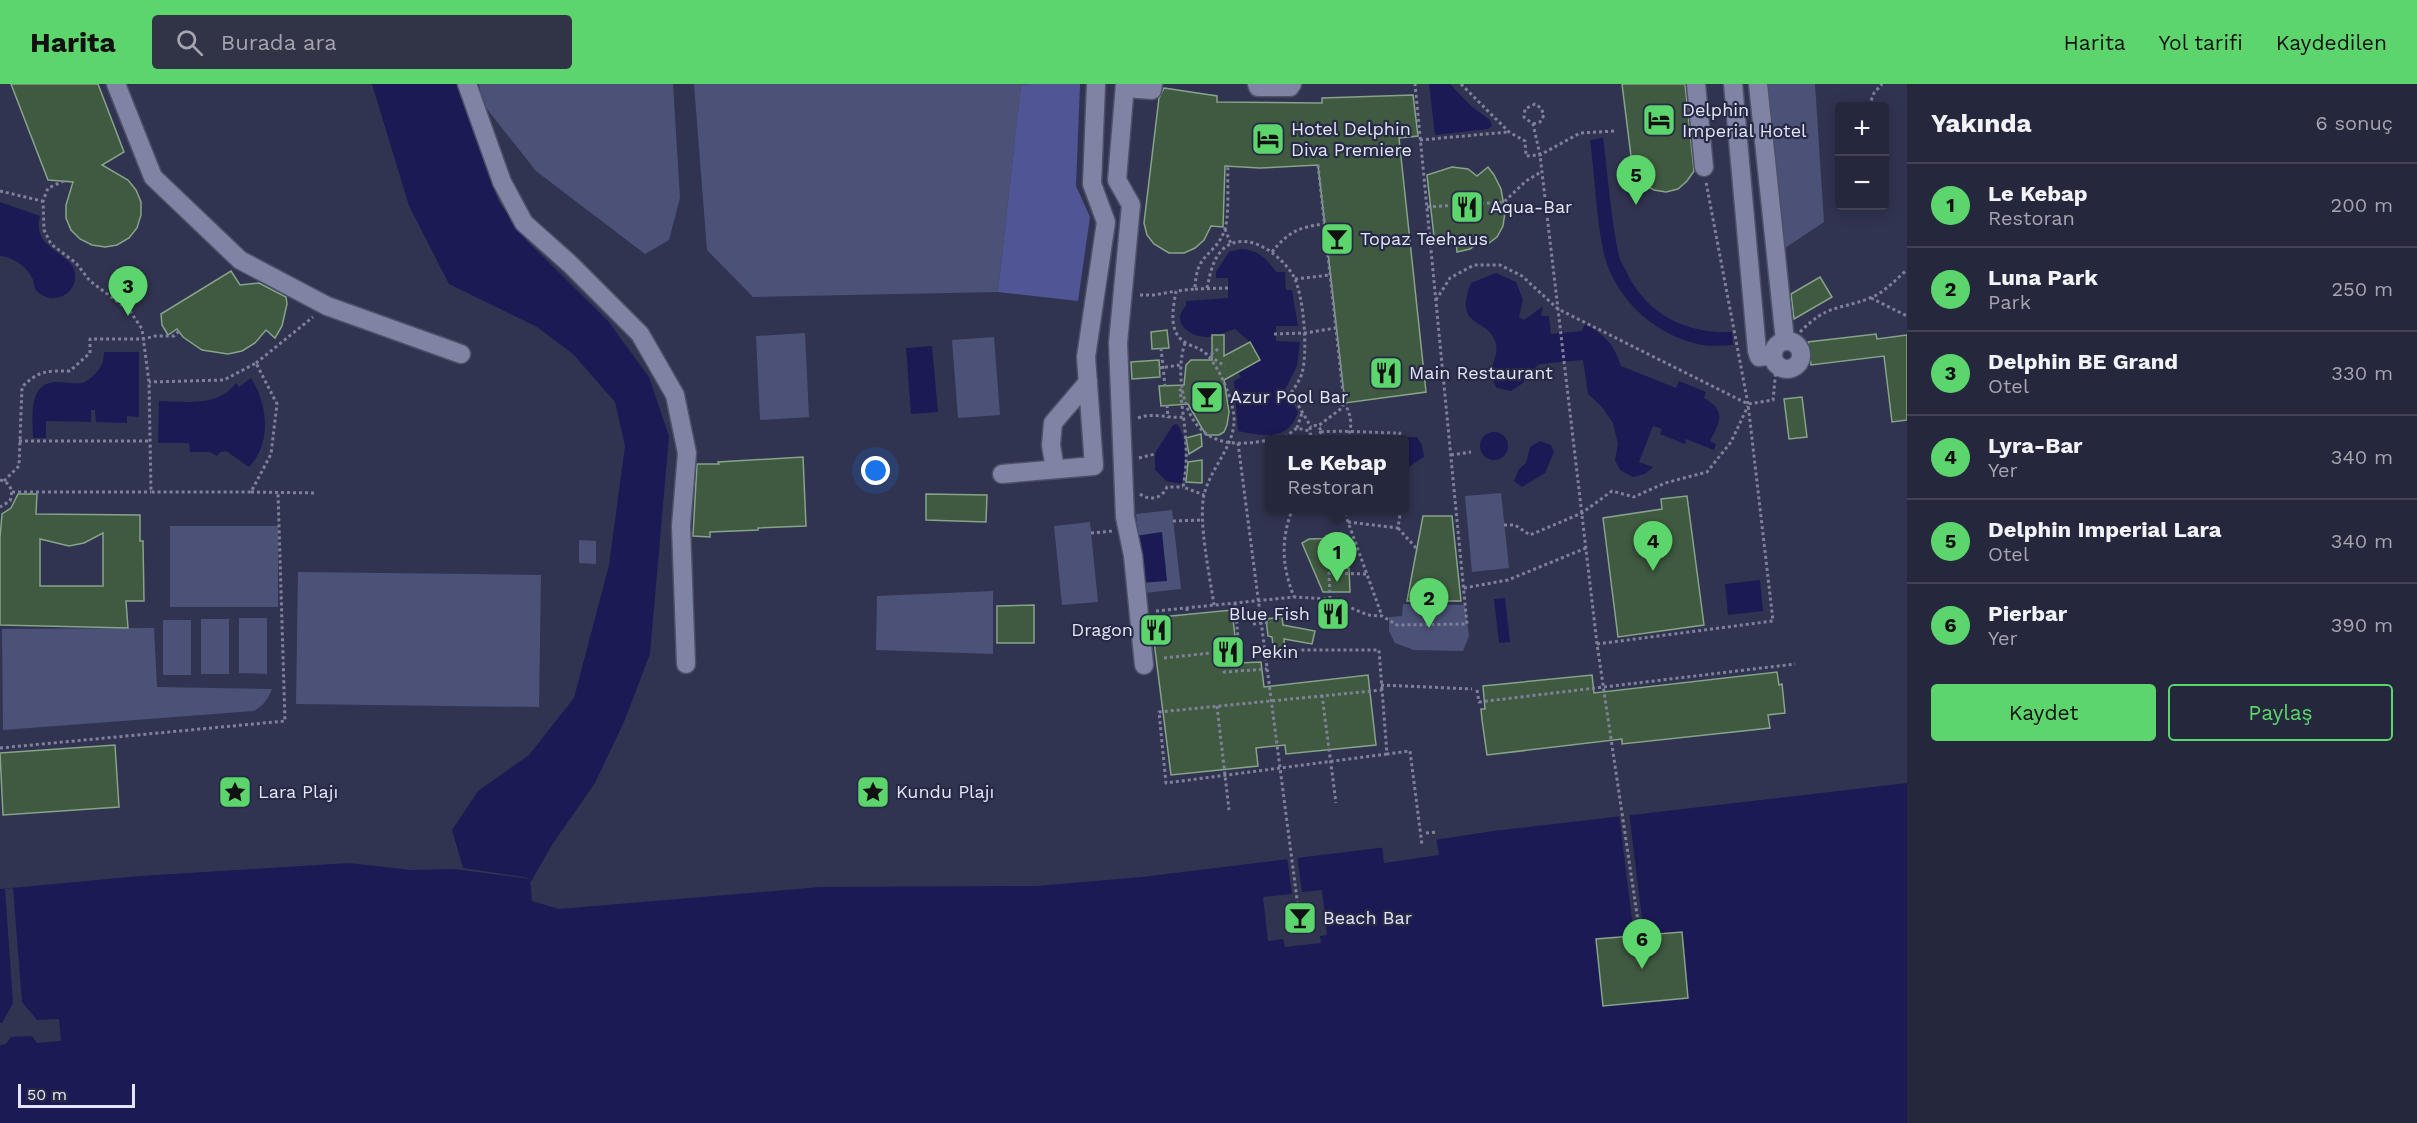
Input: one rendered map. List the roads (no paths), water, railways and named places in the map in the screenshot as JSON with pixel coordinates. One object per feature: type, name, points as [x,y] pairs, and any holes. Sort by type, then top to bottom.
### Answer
[{"type":"street","points":[[116,84],[153,177],[240,260],[327,306],[461,354]]},
{"type":"street","points":[[467,84],[502,182],[524,223],[570,264],[640,334],[675,395],[687,453],[681,526],[686,664]]},
{"type":"street","points":[[1002,474],[1094,466],[1086,357],[1106,222],[1092,184],[1096,84]]},
{"type":"street","points":[[1143,665],[1133,556],[1125,517],[1118,343],[1131,205],[1117,180],[1125,86],[1152,90],[1153,84]]},
{"type":"street","points":[[1257,84],[1258,87],[1290,87],[1292,84]]},
{"type":"street","points":[[1696,84],[1704,167]]},
{"type":"street","points":[[1733,84],[1759,357],[1781,351],[1758,84]]},
{"type":"street","points":[[1055,469],[1051,445],[1053,423],[1088,382]]},
{"type":"waterway","points":[[530,879],[550,844]]},
{"type":"place","name":"Delphin Imperial Hotel","points":[[1659,120]]},
{"type":"place","name":"Hotel Delphin Diva Premiere","points":[[1268,139]]},
{"type":"place","name":"Delphin Imperial Lara","points":[[1636,205]]},
{"type":"place","name":"Aqua-Bar","points":[[1467,207]]},
{"type":"place","name":"Topaz Teehaus","points":[[1337,239]]},
{"type":"place","name":"Delphin BE Grand","points":[[128,316]]},
{"type":"place","name":"Main Restaurant","points":[[1386,373]]},
{"type":"place","name":"Azur Pool Bar","points":[[1207,397]]},
{"type":"place","name":"Lyra-Bar","points":[[1653,571]]},
{"type":"place","name":"Le Kebap","points":[[1337,582]]},
{"type":"place","name":"Blue Fish","points":[[1333,614]]},
{"type":"place","name":"Luna Park","points":[[1429,628]]},
{"type":"place","name":"Dragon","points":[[1156,630]]},
{"type":"place","name":"Pekin","points":[[1228,652]]},
{"type":"place","name":"Lara Plajı","points":[[235,792]]},
{"type":"place","name":"Kundu Plajı","points":[[873,792]]},
{"type":"place","name":"Beach Bar","points":[[1300,918]]},
{"type":"place","name":"Pierbar","points":[[1642,969]]}]
